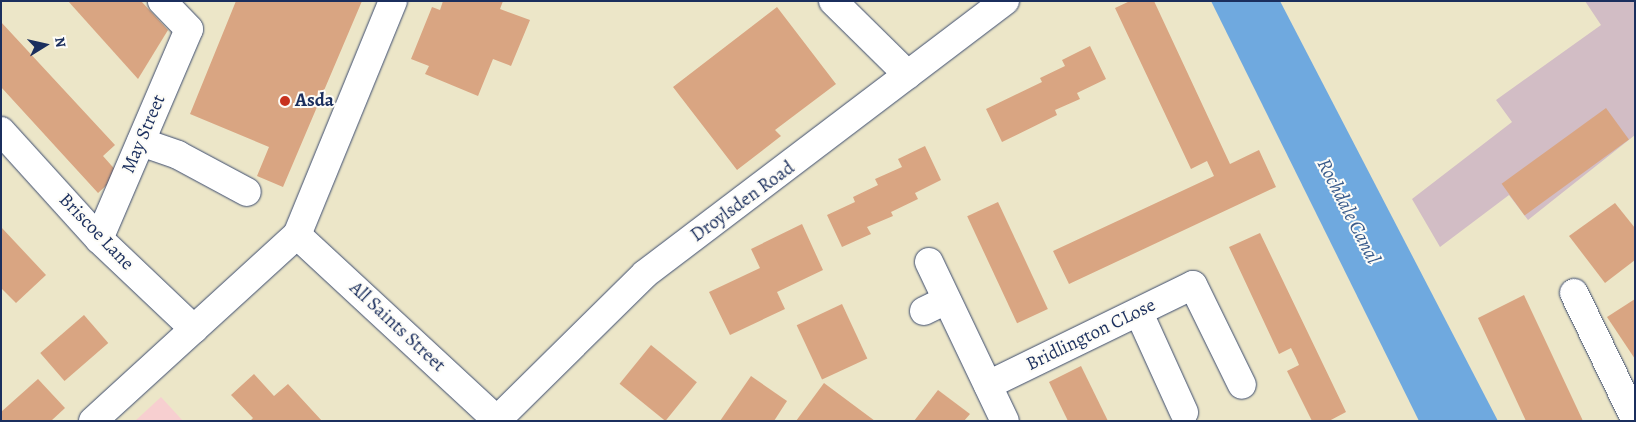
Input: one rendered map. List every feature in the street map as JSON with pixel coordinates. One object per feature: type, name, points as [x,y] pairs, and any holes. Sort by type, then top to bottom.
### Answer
[{"type":"street","name":"May Street","points":[[99,239],[189,30],[162,1]]},
{"type":"street","points":[[93,421],[298,235],[393,1]]},
{"type":"street","points":[[833,1],[908,75]]},
{"type":"street","name":"Droylsden Road","points":[[496,420],[645,274],[1005,1]]},
{"type":"street","name":"Briscoe Lane","points":[[1,131],[99,239],[194,329]]},
{"type":"street","points":[[141,142],[178,155],[247,192]]},
{"type":"street","name":"All Saints Street","points":[[298,235],[496,420]]},
{"type":"street","points":[[929,262],[936,305],[988,385],[1004,421]]},
{"type":"street","name":"Bridlington CLose","points":[[988,385],[1193,285],[1242,385]]},
{"type":"street","points":[[1574,293],[1628,386],[1635,419]]},
{"type":"street","points":[[1139,313],[1184,412]]},
{"type":"shaded area","points":[[1585,1],[1635,1],[1635,135],[1528,220],[1509,195],[1440,247],[1412,199],[1512,122],[1496,100],[1601,25]]},
{"type":"shaded area","points":[[161,397],[183,421],[135,421]]},
{"type":"water","name":"Rochdale Canal","points":[[1211,1],[1280,1],[1498,421],[1419,421]]},
{"type":"building","points":[[68,1],[141,1],[168,30],[138,79]]},
{"type":"building","points":[[236,1],[362,1],[283,187],[257,176],[269,147],[190,114]]},
{"type":"building","points":[[443,1],[503,1],[500,9],[530,20],[511,66],[493,59],[478,96],[425,74],[429,66],[411,59],[432,7],[440,10]]},
{"type":"building","points":[[1130,1],[1154,1],[1230,164],[1259,150],[1276,187],[1069,284],[1053,251],[1214,176],[1207,161],[1191,169],[1115,8]]},
{"type":"building","points":[[777,7],[836,84],[775,130],[781,136],[737,170],[673,87]]},
{"type":"building","points":[[1,22],[115,145],[103,156],[119,174],[98,193],[1,87]]},
{"type":"building","points":[[1090,46],[1106,79],[1077,93],[1080,99],[1055,110],[1057,115],[1002,142],[986,109],[1042,82],[1040,78],[1065,66],[1062,60]]},
{"type":"building","points":[[1606,108],[1629,140],[1525,215],[1502,184]]},
{"type":"building","points":[[925,146],[941,180],[915,193],[918,199],[891,212],[893,216],[867,227],[871,234],[842,247],[827,215],[855,202],[853,197],[878,185],[875,179],[902,167],[898,159]]},
{"type":"building","points":[[998,202],[1048,309],[1017,323],[967,216]]},
{"type":"building","points":[[1615,203],[1635,228],[1635,260],[1605,283],[1569,236]]},
{"type":"building","points":[[802,224],[823,270],[777,292],[785,309],[730,335],[709,292],[760,268],[751,249]]},
{"type":"building","points":[[1,227],[46,275],[16,303],[1,288]]},
{"type":"building","points":[[1260,233],[1346,412],[1329,421],[1312,421],[1287,371],[1299,365],[1296,358],[1291,348],[1279,354],[1229,247]]},
{"type":"building","points":[[1524,295],[1583,421],[1526,421],[1478,318]]},
{"type":"building","points":[[1635,299],[1635,359],[1607,317]]},
{"type":"building","points":[[842,304],[867,358],[822,380],[797,325]]},
{"type":"building","points":[[84,315],[108,343],[65,381],[40,353]]},
{"type":"building","points":[[651,345],[697,382],[665,421],[620,384]]},
{"type":"building","points":[[1081,366],[1108,421],[1068,421],[1049,382]]},
{"type":"building","points":[[254,374],[274,396],[288,384],[322,421],[250,421],[253,418],[231,395]]},
{"type":"building","points":[[751,376],[787,401],[774,421],[720,421]]},
{"type":"building","points":[[38,379],[65,408],[51,421],[1,421],[1,412]]},
{"type":"building","points":[[824,383],[875,421],[796,421]]},
{"type":"building","points":[[938,390],[970,414],[964,421],[914,421]]},
{"type":"place","name":"Asda","points":[[285,101]]}]
